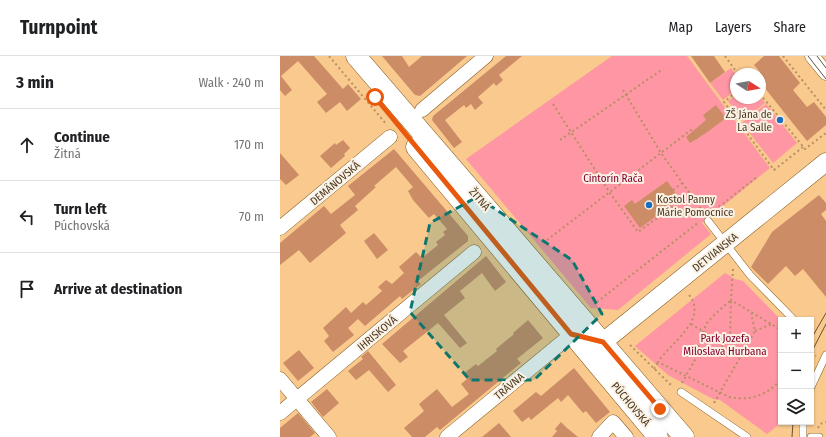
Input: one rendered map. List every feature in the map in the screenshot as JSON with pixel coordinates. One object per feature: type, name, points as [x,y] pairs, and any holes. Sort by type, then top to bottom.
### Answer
[{"type":"main road","name":"ŽITNÁ","points":[[340,56],[571,334]]},
{"type":"main road","name":"ŽITNÁ","points":[[356,56],[603,342]]},
{"type":"main road","points":[[571,334],[603,342]]},
{"type":"main road","name":"PÚCHOVSKÁ","points":[[571,334],[604,371],[658,437]]},
{"type":"main road","name":"PÚCHOVSKÁ","points":[[603,342],[604,371]]},
{"type":"main road","name":"PÚCHOVSKÁ","points":[[603,342],[684,437]]},
{"type":"street","points":[[422,110],[486,56]]},
{"type":"street","points":[[812,56],[826,73]]},
{"type":"street","name":"DEMÄNOVSKÁ","points":[[280,228],[390,132]]},
{"type":"street","name":"DETVIANSKA","points":[[603,342],[730,250],[826,162]]},
{"type":"street","name":"IHRISKOVÁ","points":[[280,413],[474,252]]},
{"type":"street","name":"TRÁVNA","points":[[447,437],[571,334]]},
{"type":"street","points":[[280,379],[329,437]]},
{"type":"street","points":[[599,437],[613,422],[626,437]]},
{"type":"lane","points":[[706,220],[750,275],[791,317]]},
{"type":"lane","points":[[814,381],[826,355]]},
{"type":"lane","points":[[681,392],[747,437]]},
{"type":"lane","points":[[802,425],[803,437]]},
{"type":"lane","points":[[811,437],[819,437]]},
{"type":"path","points":[[329,56],[390,132]]},
{"type":"path","points":[[724,56],[733,68]]},
{"type":"path","points":[[784,56],[826,110]]},
{"type":"path","points":[[560,140],[626,96],[663,68]]},
{"type":"path","points":[[623,90],[660,153],[689,195],[707,216],[757,177]]},
{"type":"path","points":[[730,97],[724,102],[774,170],[803,147]]},
{"type":"path","points":[[766,101],[805,150],[826,133]]},
{"type":"path","points":[[553,104],[610,193],[638,232],[689,195]]},
{"type":"path","points":[[547,240],[692,130],[698,141]]},
{"type":"path","points":[[673,190],[682,183]]},
{"type":"path","points":[[597,302],[706,220]]},
{"type":"path","points":[[730,250],[730,338]]},
{"type":"path","points":[[654,369],[666,350],[681,337],[691,324],[694,315],[694,307],[692,300],[688,295]]},
{"type":"path","points":[[731,300],[778,328]]},
{"type":"path","points":[[686,376],[696,358],[703,331],[712,316],[731,300]]},
{"type":"path","points":[[751,313],[755,330]]},
{"type":"path","points":[[691,324],[723,343]]},
{"type":"path","points":[[710,411],[755,330],[772,324]]},
{"type":"path","points":[[723,343],[730,338]]},
{"type":"path","points":[[730,338],[737,343],[737,351]]},
{"type":"path","points":[[723,343],[723,350],[726,354],[731,355],[737,351]]},
{"type":"path","points":[[630,345],[668,384],[681,392]]},
{"type":"path","points":[[737,351],[742,353]]},
{"type":"path","points":[[658,362],[729,397],[749,399],[768,392],[778,382]]},
{"type":"path","points":[[818,429],[820,424],[826,422]]},
{"type":"highlighted area","points":[[477,197],[572,260],[602,314],[534,380],[470,380],[410,312],[430,223]]},
{"type":"green space","name":"Cintorín Rača","points":[[612,56],[687,56],[770,168],[702,223],[711,234],[618,310],[591,308],[466,159]]},
{"type":"green space","points":[[730,69],[730,95],[723,100],[710,83]]},
{"type":"green space","points":[[730,104],[764,104],[743,120]]},
{"type":"green space","points":[[766,104],[797,143],[773,163],[742,123]]},
{"type":"green space","name":"Park Jozefa Miloslava Hurbana","points":[[725,273],[735,279],[743,281],[778,317],[778,425],[767,434],[720,400],[713,399],[668,375],[635,346]]},
{"type":"building","points":[[280,56],[314,56],[343,89],[348,84],[361,99],[347,111],[340,102],[326,113],[317,102],[327,94],[298,61],[281,76],[292,90],[285,96],[280,90]]},
{"type":"building","points":[[382,56],[402,56],[409,67],[422,56],[467,56],[420,96],[415,95]]},
{"type":"building","points":[[506,56],[522,56],[499,75],[503,80],[496,86],[494,83],[478,97],[483,103],[475,110],[471,104],[466,108],[464,105],[445,120],[462,142],[454,148],[432,120],[433,116]]},
{"type":"building","points":[[691,56],[714,56],[725,72],[710,83]]},
{"type":"building","points":[[764,56],[779,56],[800,83],[793,90],[807,107],[814,102],[826,117],[826,125],[807,141],[766,90],[766,68],[757,68],[754,65]]},
{"type":"building","points":[[716,105],[726,118],[690,143],[686,137],[706,120],[703,115]]},
{"type":"building","points":[[343,140],[350,148],[344,154],[345,156],[331,168],[320,156],[335,143],[336,145]]},
{"type":"building","points":[[394,149],[468,236],[468,241],[418,281],[421,284],[402,299],[400,296],[365,326],[358,319],[348,328],[354,335],[333,352],[324,341],[329,336],[323,328],[346,307],[351,313],[363,302],[366,305],[382,291],[378,287],[386,280],[392,284],[404,273],[399,267],[416,252],[422,258],[438,245],[436,242],[445,235],[443,232],[447,229],[434,214],[429,218],[413,200],[408,191],[413,187],[396,167],[374,186],[376,187],[355,206],[358,210],[340,225],[346,233],[310,263],[299,250],[280,265],[280,243],[324,206],[331,214],[355,195],[348,186]]},
{"type":"building","points":[[280,153],[299,175],[286,185],[280,179]]},
{"type":"building","name":"Kostol Panny Márie Pomocnice","points":[[667,181],[680,199],[640,228],[624,206],[632,200],[635,204]]},
{"type":"building","points":[[819,195],[826,203],[826,210],[821,214],[826,221],[826,297],[803,269],[795,276],[786,266],[768,284],[751,267],[772,232]]},
{"type":"building","points":[[374,233],[388,250],[377,259],[364,241]]},
{"type":"building","points":[[486,256],[506,282],[495,291],[482,273],[460,291],[465,298],[444,315],[467,343],[460,348],[438,323],[403,351],[408,357],[400,363],[382,344]]},
{"type":"building","points":[[528,320],[543,338],[517,359],[521,363],[440,430],[437,427],[425,437],[412,437],[404,428],[424,411],[419,404],[437,389],[452,407],[469,394],[461,384],[467,379],[463,374],[476,364],[478,366],[497,351],[496,349]]},
{"type":"building","points":[[299,350],[314,368],[298,381],[283,363]]},
{"type":"building","points":[[368,351],[396,385],[388,392],[369,370],[356,380],[348,371],[363,359],[361,357]]},
{"type":"building","points":[[574,368],[610,412],[596,423],[586,411],[583,413],[568,395],[561,402],[558,398],[531,420],[529,417],[522,422],[513,411],[536,392],[541,396]]},
{"type":"building","points":[[327,389],[339,403],[323,417],[311,402]]},
{"type":"building","points":[[298,413],[315,433],[310,437],[280,437],[280,428]]},
{"type":"building","points":[[561,422],[578,437],[552,437],[557,431],[555,429]]},
{"type":"building","points":[[499,423],[511,437],[482,437]]},
{"type":"tram line","points":[[808,56],[826,79]]},
{"type":"tram line","points":[[817,56],[826,68]]},
{"type":"tram line","points":[[814,334],[826,313]]},
{"type":"tram line","points":[[814,347],[826,324]]},
{"type":"tram line","points":[[792,437],[793,425]]},
{"type":"place","name":"ZŠ Jána de La Salle","points":[[780,120]]},
{"type":"place","name":"Kostol Panny Márie Pomocnice","points":[[649,205]]},
{"type":"route","points":[[375,97],[571,334],[603,342],[660,409]]}]
